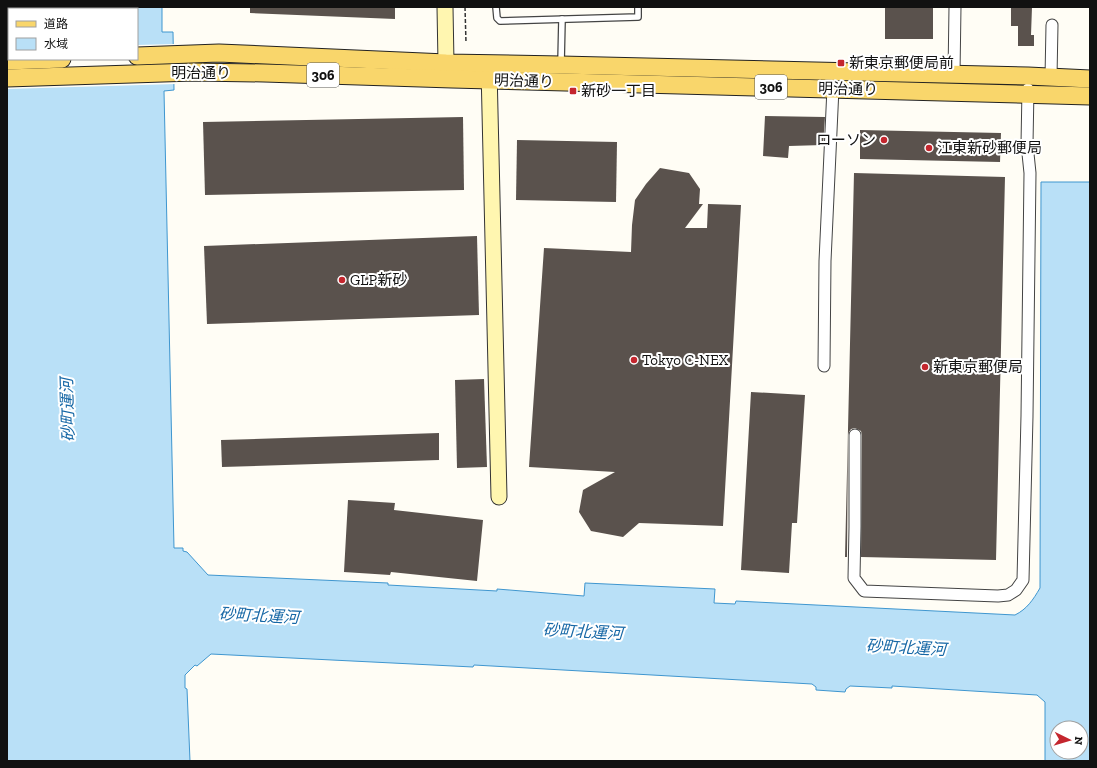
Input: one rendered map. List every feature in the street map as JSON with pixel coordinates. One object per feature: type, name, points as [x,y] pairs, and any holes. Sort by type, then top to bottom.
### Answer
[{"type":"main road","name":"明治通り","points":[[138,56],[219,53],[489,72],[833,88],[1090,96]]},
{"type":"main road","points":[[7,61],[34,60]]},
{"type":"main road","name":"明治通り","points":[[489,72],[561,65],[1090,78]]},
{"type":"main road","name":"明治通り","points":[[7,78],[194,72],[272,73],[451,69]]},
{"type":"street","points":[[445,7],[451,69]]},
{"type":"street","points":[[451,69],[455,7]]},
{"type":"street","points":[[954,74],[955,7]]},
{"type":"street","points":[[1051,77],[1052,25]]},
{"type":"street","points":[[489,72],[499,497]]},
{"type":"street","points":[[855,434],[854,578],[864,591],[998,596],[1008,595],[1016,590],[1023,580],[1025,547],[1030,174],[1027,144],[1028,76]]},
{"type":"street","points":[[824,366],[825,261],[833,88]]},
{"type":"lane","points":[[496,7],[497,18],[500,21],[638,18],[638,7]]},
{"type":"lane","points":[[561,65],[562,20]]},
{"type":"path","points":[[465,7],[466,44]]},
{"type":"water","points":[[7,7],[162,7],[162,32],[173,32],[174,90],[164,91],[174,548],[183,548],[183,551],[187,552],[208,575],[388,583],[388,585],[497,591],[497,589],[584,596],[585,583],[715,589],[714,603],[735,604],[736,601],[1015,615],[1029,604],[1040,588],[1041,182],[1090,182],[1090,761],[1045,761],[1045,702],[1037,695],[892,686],[892,688],[850,686],[845,692],[816,690],[816,687],[812,684],[474,665],[473,667],[211,654],[197,666],[195,665],[185,675],[185,688],[187,689],[190,761],[7,761]]},
{"type":"pier","points":[[175,44],[176,84],[7,89],[8,50],[8,60],[138,60],[138,45]]},
{"type":"building","points":[[250,7],[395,7],[395,19],[250,13]]},
{"type":"building","points":[[885,7],[933,7],[933,39],[885,39]]},
{"type":"building","points":[[1011,7],[1032,7],[1031,35],[1034,35],[1034,46],[1018,46],[1018,26],[1011,26]]},
{"type":"building","points":[[765,116],[825,117],[823,145],[789,146],[788,158],[763,156]]},
{"type":"building","points":[[463,117],[464,190],[205,195],[203,122]]},
{"type":"building","points":[[860,130],[1001,133],[1000,162],[860,159]]},
{"type":"building","points":[[517,140],[617,142],[616,202],[516,200]]},
{"type":"building","name":"Tokyo C-NEX","points":[[660,168],[689,173],[700,189],[699,204],[703,204],[685,228],[707,228],[708,204],[741,205],[723,526],[639,523],[623,537],[591,531],[579,512],[583,490],[615,472],[529,467],[544,248],[631,252],[635,200]]},
{"type":"building","name":"新東京郵便局","points":[[854,173],[1005,177],[996,560],[861,557],[862,435],[861,431],[855,428],[851,429],[848,435],[847,557],[845,557]]},
{"type":"building","name":"GLP新砂","points":[[477,236],[479,315],[207,324],[204,246]]},
{"type":"building","points":[[484,379],[487,467],[457,468],[455,380]]},
{"type":"building","points":[[751,392],[805,395],[797,523],[792,523],[789,573],[741,570]]},
{"type":"building","points":[[439,433],[439,460],[222,467],[221,440]]},
{"type":"building","points":[[348,500],[395,503],[394,510],[483,520],[477,581],[391,572],[390,575],[344,572]]},
{"type":"place","name":"新東京郵便局前","points":[[841,63]]},
{"type":"place","name":"新砂一丁目","points":[[573,91]]},
{"type":"place","name":"ローソン","points":[[884,140]]},
{"type":"place","name":"江東新砂郵便局","points":[[929,148]]},
{"type":"place","name":"GLP新砂","points":[[342,280]]},
{"type":"place","name":"Tokyo C-NEX","points":[[634,360]]},
{"type":"place","name":"新東京郵便局","points":[[925,367]]},
{"type":"water label","name":"砂町運河","points":[[67,410]]},
{"type":"water label","name":"砂町北運河","points":[[259,615]]},
{"type":"water label","name":"砂町北運河","points":[[583,631]]},
{"type":"water label","name":"砂町北運河","points":[[906,647]]}]
